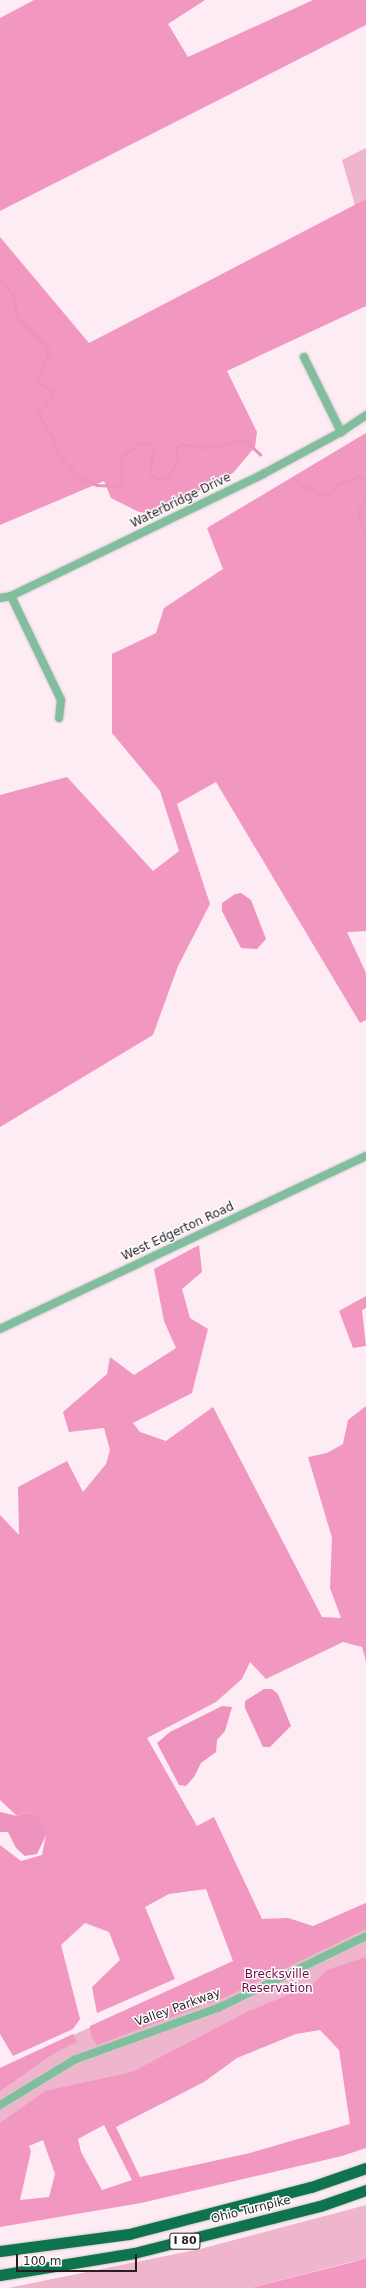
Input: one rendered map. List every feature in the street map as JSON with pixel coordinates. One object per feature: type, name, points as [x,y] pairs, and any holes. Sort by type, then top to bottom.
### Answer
[{"type":"highway","name":"Ohio Turnpike","points":[[0,2251],[129,2234],[311,2187],[366,2168]]},
{"type":"highway","name":"Ohio Turnpike","points":[[0,2275],[134,2254],[320,2206],[366,2190]]},
{"type":"street","points":[[304,357],[341,432]]},
{"type":"street","name":"Waterbridge Drive","points":[[0,598],[11,596],[256,478],[341,432],[366,415]]},
{"type":"street","points":[[11,596],[61,700],[59,718]]},
{"type":"street","name":"West Edgerton Road","points":[[0,1330],[366,1156]]},
{"type":"street","name":"Valley Parkway","points":[[0,2105],[74,2060],[218,2008],[366,1936]]},
{"type":"green space","points":[[366,148],[366,199],[355,205],[342,160]]},
{"type":"green space","name":"Brecksville Reservation","points":[[366,1903],[366,1983],[0,2149],[0,2068]]},
{"type":"green space","points":[[366,2205],[366,2258],[251,2288],[8,2288],[200,2249]]},
{"type":"shaded area","points":[[34,0],[205,0],[168,24],[188,57],[313,0],[366,0],[366,25],[0,211],[0,18]]},
{"type":"shaded area","points":[[366,199],[366,306],[227,371],[257,432],[255,447],[233,473],[155,514],[139,512],[111,498],[104,481],[0,525],[0,237],[89,343]]},
{"type":"shaded area","points":[[366,433],[366,931],[347,932],[366,973],[366,1020],[360,1023],[216,782],[177,804],[210,904],[178,966],[153,1035],[0,1127],[0,795],[67,777],[153,871],[179,851],[160,791],[112,733],[112,654],[156,633],[164,608],[223,569],[207,528]]},
{"type":"shaded area","points":[[241,893],[251,900],[266,939],[257,949],[241,948],[222,911],[222,903],[235,894]]},
{"type":"shaded area","points":[[199,1245],[202,1272],[182,1289],[190,1318],[208,1329],[192,1393],[133,1423],[140,1432],[166,1441],[213,1407],[322,1617],[341,1618],[330,1588],[332,1538],[308,1457],[327,1453],[343,1444],[348,1420],[366,1406],[366,1662],[362,1647],[343,1642],[266,1679],[250,1662],[242,1679],[216,1702],[147,1738],[197,1826],[214,1817],[262,1919],[288,1918],[313,1926],[366,1903],[366,1929],[226,1997],[97,2045],[91,2036],[90,2026],[233,1961],[206,1889],[169,1894],[145,1907],[175,1979],[97,2013],[92,1987],[120,1960],[109,1932],[85,1923],[61,1945],[80,2019],[73,2029],[13,2056],[0,2034],[0,1845],[21,1861],[42,1855],[46,1835],[27,1813],[17,1816],[0,1800],[0,1515],[19,1535],[18,1487],[67,1461],[83,1492],[106,1464],[110,1450],[104,1428],[69,1432],[63,1412],[107,1374],[110,1357],[134,1375],[176,1348],[164,1321],[154,1269]]},
{"type":"shaded area","points":[[366,1296],[366,1308],[362,1310],[366,1346],[353,1348],[339,1311]]},
{"type":"shaded area","points":[[264,1689],[272,1689],[278,1694],[291,1726],[270,1747],[263,1747],[245,1708],[245,1701]]},
{"type":"shaded area","points":[[222,1706],[232,1707],[225,1731],[217,1740],[216,1752],[201,1763],[194,1777],[186,1786],[179,1785],[157,1743],[170,1732]]},
{"type":"shaded area","points":[[0,1812],[17,1816],[27,1813],[40,1819],[46,1835],[37,1854],[25,1856],[16,1848],[8,1832],[0,1832]]},
{"type":"shaded area","points":[[366,1957],[366,2148],[342,2156],[141,2203],[0,2227],[0,2123],[45,2091],[132,2072],[247,2012],[312,1985],[327,1970]],"holes":[[[320,2030],[339,2050],[350,2124],[250,2153],[140,2177],[116,2127],[204,2082],[237,2058],[296,2034]],[[104,2125],[132,2180],[102,2190],[81,2152],[78,2139]],[[43,2140],[55,2174],[49,2197],[20,2200],[31,2151],[29,2146]]]},
{"type":"shaded area","points":[[73,2034],[77,2042],[56,2052],[0,2091],[0,2068]]},
{"type":"shaded area","points":[[366,2258],[366,2288],[251,2288],[353,2262]]},
{"type":"waterway","points":[[0,279],[14,296],[17,318],[47,347],[49,353],[37,382],[53,391],[53,397],[37,413],[52,435],[61,458],[82,479],[97,485],[118,486],[121,482],[122,457],[138,444],[149,444],[156,450],[152,457],[151,474],[158,479],[170,475],[177,460],[176,447],[182,444],[206,448],[245,440],[260,454]]},
{"type":"waterway","points":[[294,479],[319,494],[329,494],[338,485],[359,475],[366,479]]},
{"type":"waterway","points":[[366,501],[359,510],[360,521],[366,532]]}]
